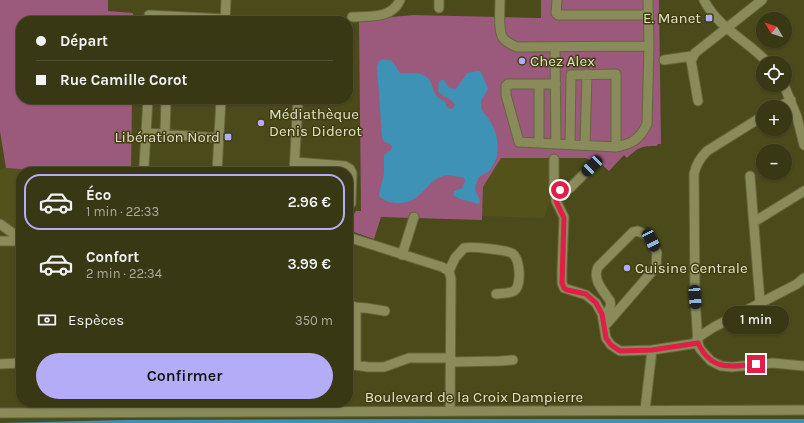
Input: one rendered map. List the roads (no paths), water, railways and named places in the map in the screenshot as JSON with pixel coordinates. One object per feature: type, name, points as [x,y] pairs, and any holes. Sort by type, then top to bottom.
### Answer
[{"type":"street","points":[[225,16],[226,0]]},
{"type":"street","points":[[353,17],[383,15],[396,8],[400,0]]},
{"type":"street","points":[[500,0],[502,37],[507,42],[517,47],[649,46]]},
{"type":"street","points":[[558,0],[556,13],[558,16],[648,15]]},
{"type":"street","points":[[556,84],[508,84],[506,86],[506,95],[519,142],[616,147],[625,145],[638,138],[643,133],[647,124],[649,46],[648,0]]},
{"type":"street","points":[[704,0],[715,16],[727,28],[761,56]]},
{"type":"street","points":[[664,60],[692,56],[762,0]]},
{"type":"street","points":[[555,47],[556,144]]},
{"type":"street","points":[[692,56],[692,66],[698,102]]},
{"type":"street","points":[[585,145],[587,74]]},
{"type":"street","points":[[570,144],[571,75],[616,74],[616,147]]},
{"type":"street","points":[[539,84],[539,143]]},
{"type":"street","points":[[787,92],[791,100]]},
{"type":"street","points":[[792,103],[804,145]]},
{"type":"street","points":[[144,166],[148,104]]},
{"type":"street","points":[[165,134],[166,104]]},
{"type":"street","points":[[217,167],[221,104]]},
{"type":"street","points":[[294,167],[298,104]]},
{"type":"street","points":[[756,120],[701,156],[694,174],[695,297],[698,341],[707,358],[721,366],[732,367],[773,363],[804,366]]},
{"type":"street","points":[[146,133],[219,138]]},
{"type":"street","points":[[554,159],[554,189],[556,201],[564,218],[562,283],[564,288],[567,290],[586,294],[596,303],[603,317],[606,338],[611,345],[620,351],[652,350],[698,341],[714,327],[760,302],[803,282]]},
{"type":"street","points":[[294,162],[347,167]]},
{"type":"street","points":[[556,194],[560,190],[570,188],[592,166]]},
{"type":"street","points":[[750,176],[760,302]]},
{"type":"street","points":[[754,222],[804,191]]},
{"type":"street","points":[[402,255],[414,217]]},
{"type":"street","points":[[0,224],[16,236]]},
{"type":"street","points":[[603,317],[612,305],[596,281],[595,272],[598,267],[633,232],[638,231],[646,235],[651,240],[657,253],[656,267],[604,327]]},
{"type":"street","points":[[353,239],[442,267],[449,272],[451,279],[450,411]]},
{"type":"street","points":[[0,241],[16,240]]},
{"type":"street","points":[[449,272],[455,258],[464,248],[472,247],[510,252],[516,257],[518,262],[518,285],[514,291],[510,293],[496,294]]},
{"type":"street","points":[[353,306],[385,311]]},
{"type":"street","points":[[353,308],[356,311],[353,351]]},
{"type":"street","points":[[645,410],[652,350]]},
{"type":"street","points":[[353,364],[368,367],[384,367],[409,358],[500,361],[513,360]]},
{"type":"street","points":[[0,364],[16,364]]},
{"type":"street","name":"Boulevard de la Croix Dampierre","points":[[0,413],[202,407],[450,411],[804,410]]},
{"type":"water","points":[[383,59],[392,61],[400,73],[418,74],[427,77],[430,80],[436,95],[445,101],[447,107],[450,109],[455,105],[451,100],[438,91],[439,82],[444,80],[449,88],[456,89],[467,73],[478,71],[481,72],[488,89],[481,101],[481,108],[493,127],[498,146],[496,159],[493,165],[488,172],[478,178],[475,185],[475,190],[480,201],[479,204],[460,199],[453,195],[454,191],[462,188],[465,181],[464,178],[450,175],[445,175],[436,179],[412,200],[396,203],[389,202],[379,196],[384,174],[384,155],[391,150],[392,147],[383,140],[382,136],[377,67],[379,61]]},
{"type":"water","points":[[804,419],[804,423],[0,423],[125,420]]},
{"type":"place","name":"E. Manet","points":[[709,18]]},
{"type":"place","name":"Chez Alex","points":[[522,61]]},
{"type":"place","name":"Médiathèque Denis Diderot","points":[[261,123]]},
{"type":"place","name":"Libération Nord","points":[[228,137]]},
{"type":"place","name":"Cuisine Centrale","points":[[627,268]]}]
